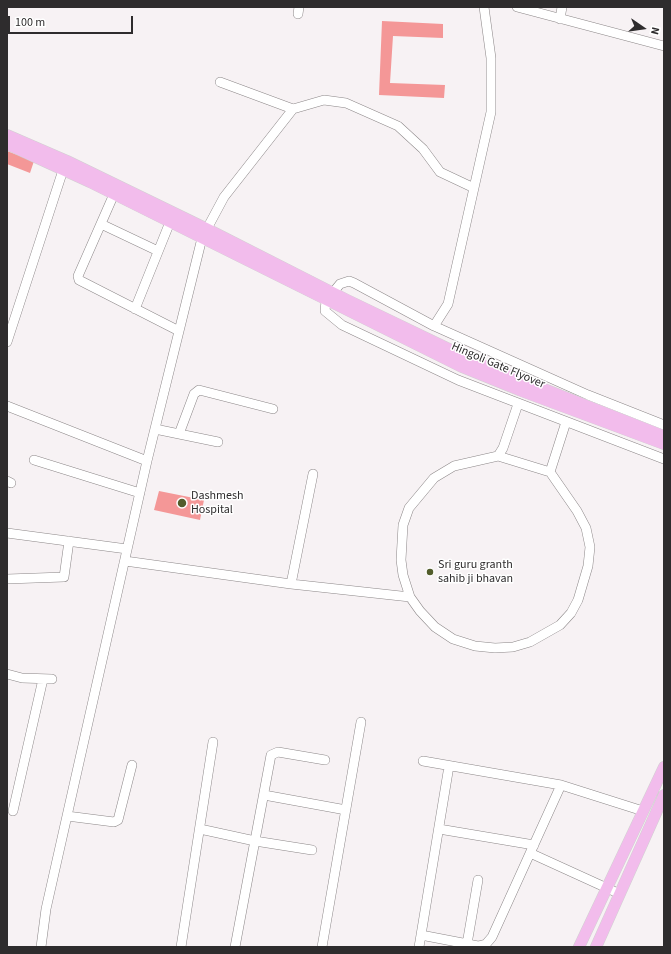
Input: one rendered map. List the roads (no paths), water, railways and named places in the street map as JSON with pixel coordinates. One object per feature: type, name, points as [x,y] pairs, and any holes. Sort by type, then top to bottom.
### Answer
[{"type":"main road","points":[[7,134],[114,194],[170,222],[205,234]]},
{"type":"main road","points":[[7,144],[65,166],[205,234]]},
{"type":"main road","name":"Hingoli Gate Flyover","points":[[205,234],[462,367],[664,436]]},
{"type":"main road","name":"Hingoli Gate Flyover","points":[[579,408],[664,444]]},
{"type":"main road","points":[[579,947],[643,811],[660,785],[664,767]]},
{"type":"main road","points":[[596,947],[664,795]]},
{"type":"street","points":[[434,326],[448,304],[491,112],[491,58],[484,7]]},
{"type":"street","points":[[517,7],[664,46]]},
{"type":"street","points":[[560,19],[562,7]]},
{"type":"street","points":[[220,82],[293,109]]},
{"type":"street","points":[[42,947],[46,909],[147,461],[205,234],[224,197],[293,109],[324,100],[346,103],[398,126],[423,149],[440,172],[474,188]]},
{"type":"street","points":[[7,342],[65,166]]},
{"type":"street","points":[[114,194],[78,276],[79,280],[179,331]]},
{"type":"street","points":[[135,309],[170,222]]},
{"type":"street","points":[[101,224],[158,251]]},
{"type":"street","points":[[664,425],[581,392],[434,326],[354,283],[344,282],[329,297],[325,311],[342,325],[464,383],[664,459]]},
{"type":"street","points":[[179,434],[194,394],[199,390],[273,409]]},
{"type":"street","points":[[498,456],[503,448],[518,404]]},
{"type":"street","points":[[7,406],[147,461]]},
{"type":"street","points":[[550,472],[566,422]]},
{"type":"street","points":[[155,429],[218,442]]},
{"type":"street","points":[[498,456],[550,472],[577,511],[586,528],[590,548],[588,566],[578,600],[571,613],[560,626],[530,642],[513,647],[495,648],[475,646],[453,638],[435,627],[420,612],[410,597],[402,575],[401,554],[402,525],[409,508],[434,478],[454,466],[498,456]]},
{"type":"street","points":[[34,460],[140,493]]},
{"type":"street","points":[[291,584],[313,474]]},
{"type":"street","points":[[7,533],[127,549]]},
{"type":"street","points":[[7,579],[64,577],[69,542]]},
{"type":"street","points":[[125,561],[291,584],[410,597]]},
{"type":"street","points":[[7,674],[22,678],[48,679],[13,811]]},
{"type":"street","points":[[322,947],[361,722]]},
{"type":"street","points":[[182,947],[213,742]]},
{"type":"street","points":[[234,947],[271,755],[278,752],[325,760]]},
{"type":"street","points":[[423,761],[561,785],[643,811]]},
{"type":"street","points":[[67,816],[114,822],[118,820],[132,765]]},
{"type":"street","points":[[419,947],[449,766]]},
{"type":"street","points":[[421,935],[478,946],[486,944],[492,937],[561,785]]},
{"type":"street","points":[[264,795],[346,810]]},
{"type":"street","points":[[439,829],[532,849],[620,894]]},
{"type":"street","points":[[200,830],[312,850]]},
{"type":"street","points":[[467,944],[478,880]]},
{"type":"place","name":"Dashmesh Hospital","points":[[182,503]]},
{"type":"place","name":"Sri guru granth sahib ji bhavan","points":[[430,572]]}]
